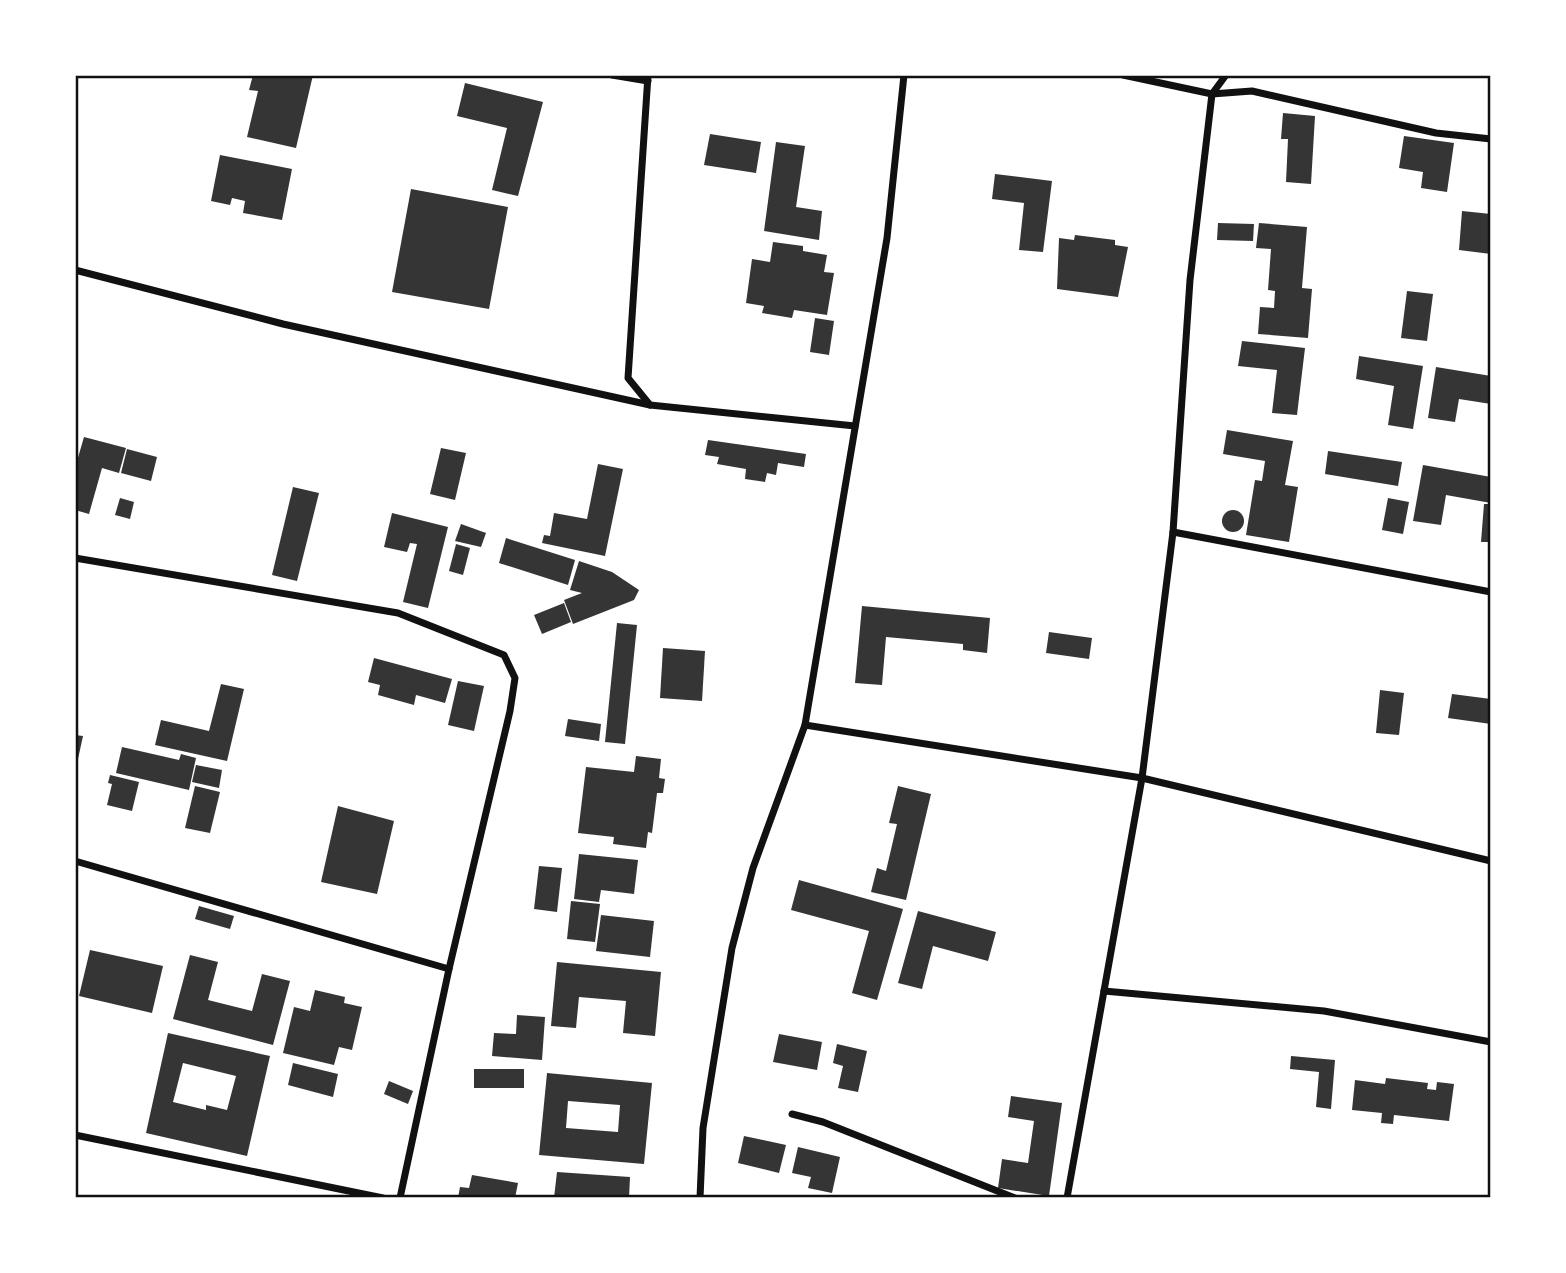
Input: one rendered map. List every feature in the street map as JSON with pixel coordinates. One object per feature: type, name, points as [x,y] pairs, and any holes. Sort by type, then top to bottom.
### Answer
[{"type":"street","points":[[612,75],[648,78],[628,378],[650,405]]},
{"type":"street","points":[[700,1198],[703,1128],[732,948],[753,868],[805,725],[887,238],[904,75]]},
{"type":"street","points":[[1123,75],[1212,94],[1252,91],[1436,132],[1491,139]]},
{"type":"street","points":[[1067,1198],[1142,778],[1173,532],[1190,280],[1212,94],[1227,75]]},
{"type":"street","points":[[75,270],[283,324],[650,405],[855,426]]},
{"type":"street","points":[[1173,532],[1491,592]]},
{"type":"street","points":[[75,558],[398,613],[504,655],[515,678],[510,711],[449,968],[400,1198]]},
{"type":"street","points":[[805,725],[1142,778],[1491,861]]},
{"type":"street","points":[[75,861],[449,968]]},
{"type":"street","points":[[1104,991],[1324,1011],[1491,1042]]},
{"type":"street","points":[[792,1114],[823,1122],[1015,1198]]},
{"type":"street","points":[[75,1135],[383,1198]]},
{"type":"building","points":[[253,75],[313,75],[296,148],[247,137],[258,91],[249,90]]},
{"type":"building","points":[[465,83],[543,102],[518,196],[492,190],[507,128],[457,116]]},
{"type":"building","points":[[1283,113],[1315,116],[1311,184],[1286,182],[1288,139],[1281,139]]},
{"type":"building","points":[[710,134],[761,142],[756,173],[704,165]]},
{"type":"building","points":[[1404,136],[1454,143],[1447,192],[1421,188],[1423,172],[1399,168]]},
{"type":"building","points":[[776,142],[805,146],[796,207],[822,211],[819,240],[764,231]]},
{"type":"building","points":[[220,155],[292,169],[282,220],[243,213],[245,201],[232,198],[230,205],[211,201]]},
{"type":"building","points":[[995,174],[1052,181],[1043,252],[1019,250],[1024,203],[992,199]]},
{"type":"building","points":[[411,189],[508,207],[489,309],[392,292]]},
{"type":"building","points":[[1462,211],[1491,214],[1491,254],[1459,250]]},
{"type":"building","points":[[1218,223],[1254,224],[1253,241],[1217,240]]},
{"type":"building","points":[[1259,223],[1307,227],[1302,288],[1312,289],[1308,338],[1258,334],[1260,307],[1274,308],[1275,291],[1268,290],[1271,249],[1256,248]]},
{"type":"building","points":[[1075,235],[1115,240],[1115,245],[1128,247],[1118,297],[1057,289],[1059,238],[1074,240]]},
{"type":"building","points":[[773,242],[803,246],[803,251],[827,255],[824,272],[834,273],[827,315],[794,310],[792,318],[762,313],[764,306],[746,303],[752,259],[770,262]]},
{"type":"building","points":[[1407,291],[1433,294],[1427,341],[1401,338]]},
{"type":"building","points":[[815,318],[834,321],[829,355],[810,352]]},
{"type":"building","points":[[1242,341],[1305,348],[1297,415],[1272,413],[1277,370],[1238,366]]},
{"type":"building","points":[[1359,356],[1423,366],[1413,429],[1388,425],[1394,386],[1356,379]]},
{"type":"building","points":[[1436,367],[1491,376],[1491,404],[1459,399],[1455,422],[1428,418]]},
{"type":"building","points":[[1227,430],[1293,441],[1285,485],[1298,487],[1289,542],[1246,535],[1255,480],[1262,481],[1265,461],[1223,454]]},
{"type":"building","points":[[84,437],[126,448],[119,473],[102,468],[89,514],[75,510],[75,468]]},
{"type":"building","points":[[708,440],[806,454],[804,467],[778,463],[776,475],[767,473],[765,482],[745,479],[746,469],[717,464],[719,457],[705,455]]},
{"type":"building","points":[[441,448],[466,453],[455,500],[430,494]]},
{"type":"building","points":[[127,449],[157,457],[151,481],[121,473]]},
{"type":"building","points":[[1328,451],[1402,462],[1398,486],[1325,474]]},
{"type":"building","points":[[598,464],[623,469],[605,556],[542,543],[544,535],[550,536],[554,513],[587,519]]},
{"type":"building","points":[[1423,465],[1491,477],[1491,503],[1446,495],[1441,525],[1413,521]]},
{"type":"building","points":[[293,487],[319,493],[297,581],[272,575]]},
{"type":"building","points":[[120,498],[134,502],[130,519],[115,515]]},
{"type":"building","points":[[1388,498],[1409,502],[1403,534],[1382,530]]},
{"type":"building","points":[[1484,504],[1491,504],[1491,542],[1481,542]]},
{"type":"building","points":[[1233,510],[1243,517],[1244,521],[1237,531],[1233,532],[1223,525],[1222,521],[1229,511]]},
{"type":"building","points":[[392,513],[448,527],[428,608],[403,602],[417,544],[410,543],[407,552],[384,547]]},
{"type":"building","points":[[461,524],[486,533],[481,547],[455,541]]},
{"type":"building","points":[[506,538],[575,560],[568,585],[499,563]]},
{"type":"building","points":[[456,544],[470,548],[463,575],[449,571]]},
{"type":"building","points":[[579,561],[612,572],[639,590],[634,600],[573,624],[564,600],[582,593],[570,590]]},
{"type":"building","points":[[564,603],[571,622],[542,634],[534,615]]},
{"type":"building","points":[[862,606],[990,618],[987,653],[963,650],[963,644],[886,637],[882,685],[855,683]]},
{"type":"building","points":[[617,623],[637,625],[625,744],[605,742]]},
{"type":"building","points":[[1049,632],[1092,638],[1089,659],[1046,653]]},
{"type":"building","points":[[663,648],[705,651],[702,701],[660,698]]},
{"type":"building","points":[[374,658],[452,679],[445,703],[416,695],[414,705],[378,695],[380,685],[368,682]]},
{"type":"building","points":[[458,681],[484,686],[474,731],[448,725]]},
{"type":"building","points":[[221,684],[244,689],[227,761],[155,745],[161,720],[209,731]]},
{"type":"building","points":[[1380,690],[1404,693],[1399,735],[1376,733]]},
{"type":"building","points":[[1452,694],[1491,699],[1491,724],[1448,718]]},
{"type":"building","points":[[568,719],[601,724],[599,741],[565,736]]},
{"type":"building","points":[[75,735],[83,736],[78,759],[75,758]]},
{"type":"building","points":[[122,747],[179,760],[181,754],[196,758],[189,790],[116,773]]},
{"type":"building","points":[[636,756],[661,759],[659,778],[665,779],[663,793],[657,793],[652,833],[648,832],[646,848],[613,844],[614,837],[578,833],[586,767],[634,772]]},
{"type":"building","points":[[196,765],[222,770],[219,788],[192,782]]},
{"type":"building","points":[[110,775],[139,782],[132,811],[107,805],[112,784],[108,783]]},
{"type":"building","points":[[195,786],[220,792],[210,833],[185,828]]},
{"type":"building","points":[[898,786],[931,794],[906,900],[871,892],[877,868],[886,871],[897,824],[889,823]]},
{"type":"building","points":[[338,806],[394,821],[377,894],[321,882]]},
{"type":"building","points":[[579,854],[638,860],[634,894],[601,890],[599,902],[574,899]]},
{"type":"building","points":[[539,866],[562,868],[557,912],[534,909]]},
{"type":"building","points":[[799,880],[903,909],[877,1000],[852,993],[869,931],[791,910]]},
{"type":"building","points":[[571,901],[600,904],[595,942],[567,939]]},
{"type":"building","points":[[199,906],[234,916],[230,929],[195,919]]},
{"type":"building","points":[[918,911],[996,932],[988,961],[933,946],[922,989],[898,983]]},
{"type":"building","points":[[601,915],[654,921],[650,957],[596,951]]},
{"type":"building","points":[[90,950],[163,966],[152,1013],[79,996]]},
{"type":"building","points":[[190,955],[218,962],[208,1000],[252,1011],[262,974],[290,981],[273,1045],[173,1019]]},
{"type":"building","points":[[557,962],[661,972],[655,1036],[623,1033],[626,1001],[579,997],[576,1028],[551,1026]]},
{"type":"building","points":[[315,990],[345,997],[344,1003],[362,1007],[352,1050],[339,1047],[334,1065],[283,1053],[294,1007],[310,1011]]},
{"type":"building","points":[[517,1015],[545,1017],[542,1060],[492,1056],[494,1033],[516,1034]]},
{"type":"building","points":[[168,1033],[270,1056],[247,1156],[146,1133]],"holes":[[[183,1063],[236,1076],[227,1110],[206,1105],[206,1110],[173,1102]]]},
{"type":"building","points":[[779,1034],[822,1042],[817,1070],[773,1062]]},
{"type":"building","points":[[837,1044],[867,1051],[858,1092],[838,1088],[843,1066],[833,1063]]},
{"type":"building","points":[[1291,1056],[1335,1060],[1331,1109],[1316,1107],[1319,1072],[1290,1069]]},
{"type":"building","points":[[293,1063],[338,1074],[333,1097],[288,1085]]},
{"type":"building","points":[[474,1069],[524,1069],[524,1088],[474,1088]]},
{"type":"building","points":[[547,1073],[652,1083],[644,1164],[539,1155]],"holes":[[[568,1101],[620,1105],[618,1132],[566,1128]]]},
{"type":"building","points":[[1386,1078],[1428,1083],[1427,1089],[1436,1090],[1437,1082],[1454,1084],[1449,1121],[1394,1115],[1393,1124],[1381,1123],[1382,1113],[1352,1110],[1355,1080],[1385,1084]]},
{"type":"building","points":[[389,1081],[413,1091],[408,1104],[384,1094]]},
{"type":"building","points":[[1011,1096],[1062,1103],[1049,1196],[998,1188],[1002,1159],[1028,1163],[1034,1121],[1008,1117]]},
{"type":"building","points":[[744,1136],[786,1145],[779,1173],[738,1163]]},
{"type":"building","points":[[798,1147],[840,1157],[832,1193],[808,1188],[811,1177],[792,1173]]},
{"type":"building","points":[[557,1172],[630,1177],[629,1198],[554,1198]]},
{"type":"building","points":[[472,1175],[518,1183],[515,1198],[458,1198],[460,1187],[469,1188]]}]
